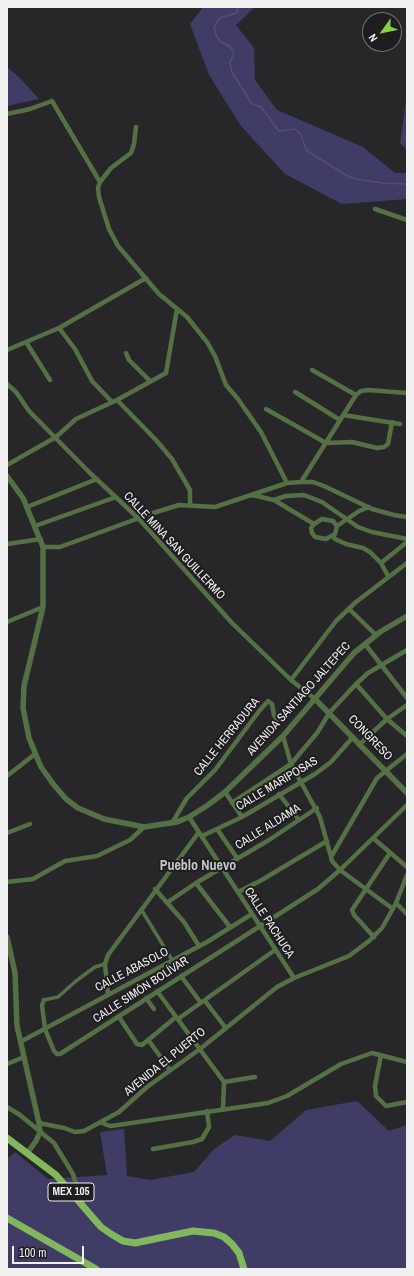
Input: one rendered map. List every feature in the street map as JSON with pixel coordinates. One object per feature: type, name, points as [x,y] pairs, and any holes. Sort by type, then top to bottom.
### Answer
[{"type":"main road","name":"MEX 105","points":[[7,1138],[28,1152],[56,1175],[101,1227],[123,1241],[135,1243],[193,1231],[214,1233],[224,1237],[232,1244],[239,1253],[244,1269]]},
{"type":"main road","points":[[7,1218],[96,1269]]},
{"type":"street","points":[[7,114],[30,109],[52,101],[100,182]]},
{"type":"street","points":[[136,127],[134,144],[131,153],[111,168],[100,182],[98,188],[99,197],[109,229],[126,257],[159,294],[187,317],[207,342],[215,356],[226,385],[238,399],[261,432],[287,483]]},
{"type":"street","points":[[374,210],[407,220]]},
{"type":"street","points":[[7,350],[59,328],[146,278]]},
{"type":"street","points":[[7,465],[56,437],[76,419],[117,400],[150,381],[166,374],[177,309]]},
{"type":"street","points":[[59,328],[75,349],[92,381],[112,402]]},
{"type":"street","points":[[26,342],[50,380]]},
{"type":"street","points":[[126,353],[129,360],[150,381]]},
{"type":"street","points":[[312,370],[356,395]]},
{"type":"street","name":"CALLE MINA SAN GUILLERMO","points":[[7,384],[16,392],[29,411],[139,519],[232,623],[291,680],[315,699]]},
{"type":"street","points":[[301,482],[356,395],[361,391],[368,390],[407,393]]},
{"type":"street","points":[[295,392],[340,420]]},
{"type":"street","points":[[117,400],[156,440],[172,459],[190,490],[190,506]]},
{"type":"street","points":[[266,409],[326,443],[352,442],[377,448],[384,447],[388,444],[392,422]]},
{"type":"street","points":[[343,415],[400,424]]},
{"type":"street","name":"AVENIDA SANTIAGO JALTEPEC","points":[[7,476],[27,507],[43,547],[42,607],[25,676],[23,693],[24,714],[35,754],[54,785],[66,799],[78,808],[104,820],[144,827],[172,823],[189,817],[225,792],[284,736],[342,665],[365,644],[394,622],[407,616]]},
{"type":"street","points":[[27,507],[97,479]]},
{"type":"street","points":[[43,547],[60,548],[174,506],[215,507],[287,483],[313,482],[368,507],[394,515],[407,516]]},
{"type":"street","points":[[252,495],[274,500],[314,524]]},
{"type":"street","points":[[274,500],[286,496],[304,495],[322,502],[358,527],[372,532],[407,539]]},
{"type":"street","points":[[35,526],[116,497]]},
{"type":"street","points":[[337,526],[333,521],[322,519],[311,528],[315,537],[326,539],[333,535],[337,530],[337,526],[359,511],[368,507]]},
{"type":"street","points":[[333,535],[335,539],[346,544],[363,548],[381,563],[388,576]]},
{"type":"street","points":[[7,544],[41,539]]},
{"type":"street","points":[[381,563],[407,542]]},
{"type":"street","points":[[291,680],[336,621],[349,608],[388,576],[407,563]]},
{"type":"street","points":[[7,622],[42,607]]},
{"type":"street","points":[[349,608],[376,636]]},
{"type":"street","points":[[365,644],[407,698]]},
{"type":"street","points":[[232,803],[291,764],[318,733],[330,712],[356,684],[368,673],[407,650]]},
{"type":"street","points":[[356,684],[387,719],[407,736]]},
{"type":"street","name":"CONGRESO","points":[[315,699],[330,712],[407,793]]},
{"type":"street","name":"CALLE HERRADURA","points":[[172,823],[187,798],[215,770],[268,701],[274,709],[274,715],[279,724]]},
{"type":"street","points":[[360,744],[387,719],[407,705]]},
{"type":"street","points":[[284,736],[291,764],[300,782],[317,808],[328,841],[330,858],[340,870],[392,909]]},
{"type":"street","name":"CALLE MARIPOSAS","points":[[200,834],[217,829],[242,817],[315,774],[331,762],[353,737]]},
{"type":"street","points":[[7,776],[35,754]]},
{"type":"street","points":[[330,858],[374,783],[386,770],[407,754]]},
{"type":"street","points":[[225,792],[242,817]]},
{"type":"street","points":[[279,794],[299,820]]},
{"type":"street","name":"CALLE SIMÓN BOLÍVAR","points":[[45,1028],[54,1051],[60,1054],[318,889],[407,806]]},
{"type":"street","name":"CALLE ALDAMA","points":[[168,902],[317,808]]},
{"type":"street","name":"CALLE PACHUCA","points":[[189,817],[294,978]]},
{"type":"street","points":[[7,833],[30,824]]},
{"type":"street","points":[[7,882],[33,879],[65,861],[97,856],[130,840],[144,827]]},
{"type":"street","points":[[217,829],[237,858]]},
{"type":"street","points":[[108,994],[105,964],[108,955],[155,889],[200,834]]},
{"type":"street","points":[[372,838],[407,867]]},
{"type":"street","points":[[238,892],[260,882],[328,841]]},
{"type":"street","points":[[374,937],[352,910],[390,853]]},
{"type":"street","name":"AVENIDA EL PUERTO","points":[[39,1123],[64,1128],[75,1132],[84,1131],[102,1123],[131,1103],[147,1087],[200,1049],[225,1027],[277,987],[294,978],[349,956],[374,937],[382,928],[396,903],[407,875]]},
{"type":"street","points":[[196,883],[230,927]]},
{"type":"street","points":[[155,889],[168,902],[199,946]]},
{"type":"street","points":[[396,903],[407,914]]},
{"type":"street","points":[[141,909],[172,960]]},
{"type":"street","name":"CALLE ABASOLO","points":[[20,1042],[199,946],[252,914]]},
{"type":"street","points":[[7,937],[15,973],[17,1026],[40,1132],[36,1141],[28,1152]]},
{"type":"street","points":[[119,1017],[138,1044],[142,1045],[177,1018],[232,982],[275,950]]},
{"type":"street","points":[[45,1028],[42,1005],[44,1000],[63,994],[76,981],[95,967],[105,964]]},
{"type":"street","points":[[181,976],[225,1027]]},
{"type":"street","points":[[157,991],[224,1082],[223,1110]]},
{"type":"street","points":[[146,998],[154,1009]]},
{"type":"street","points":[[149,1041],[170,1070]]},
{"type":"street","points":[[102,1123],[110,1126],[268,1103],[288,1096],[341,1064],[364,1055],[380,1055],[407,1062]]},
{"type":"street","points":[[380,1055],[375,1086],[376,1096],[386,1106],[407,1102]]},
{"type":"street","points":[[8,1062],[24,1057]]},
{"type":"street","points":[[224,1082],[255,1077]]},
{"type":"street","points":[[7,1107],[20,1115],[54,1143],[63,1154],[73,1174],[82,1204]]},
{"type":"street","points":[[153,1149],[202,1139],[209,1127],[207,1111]]},
{"type":"shaded area","points":[[203,7],[255,7],[236,25],[254,48],[255,80],[277,110],[363,147],[395,173],[407,173],[407,199],[342,204],[285,174],[241,126],[209,75],[190,24]]},
{"type":"shaded area","points":[[7,67],[19,77],[39,99],[7,106]]},
{"type":"shaded area","points":[[407,93],[407,150],[400,143]]},
{"type":"shaded area","points":[[357,1101],[389,1131],[407,1125],[407,1269],[7,1269],[7,1159],[15,1152],[48,1179],[107,1175],[100,1132],[124,1129],[127,1176],[150,1180],[194,1172],[214,1149],[235,1135],[270,1141],[306,1110]]},
{"type":"waterway","points":[[238,7],[236,13],[220,18],[214,28],[220,41],[230,47],[234,52],[230,63],[232,72],[252,104],[261,107],[279,131],[295,129],[300,133],[307,151],[346,175],[355,179],[383,183],[407,184]]},
{"type":"district","name":"Pueblo Nuevo","points":[[198,866]]}]
